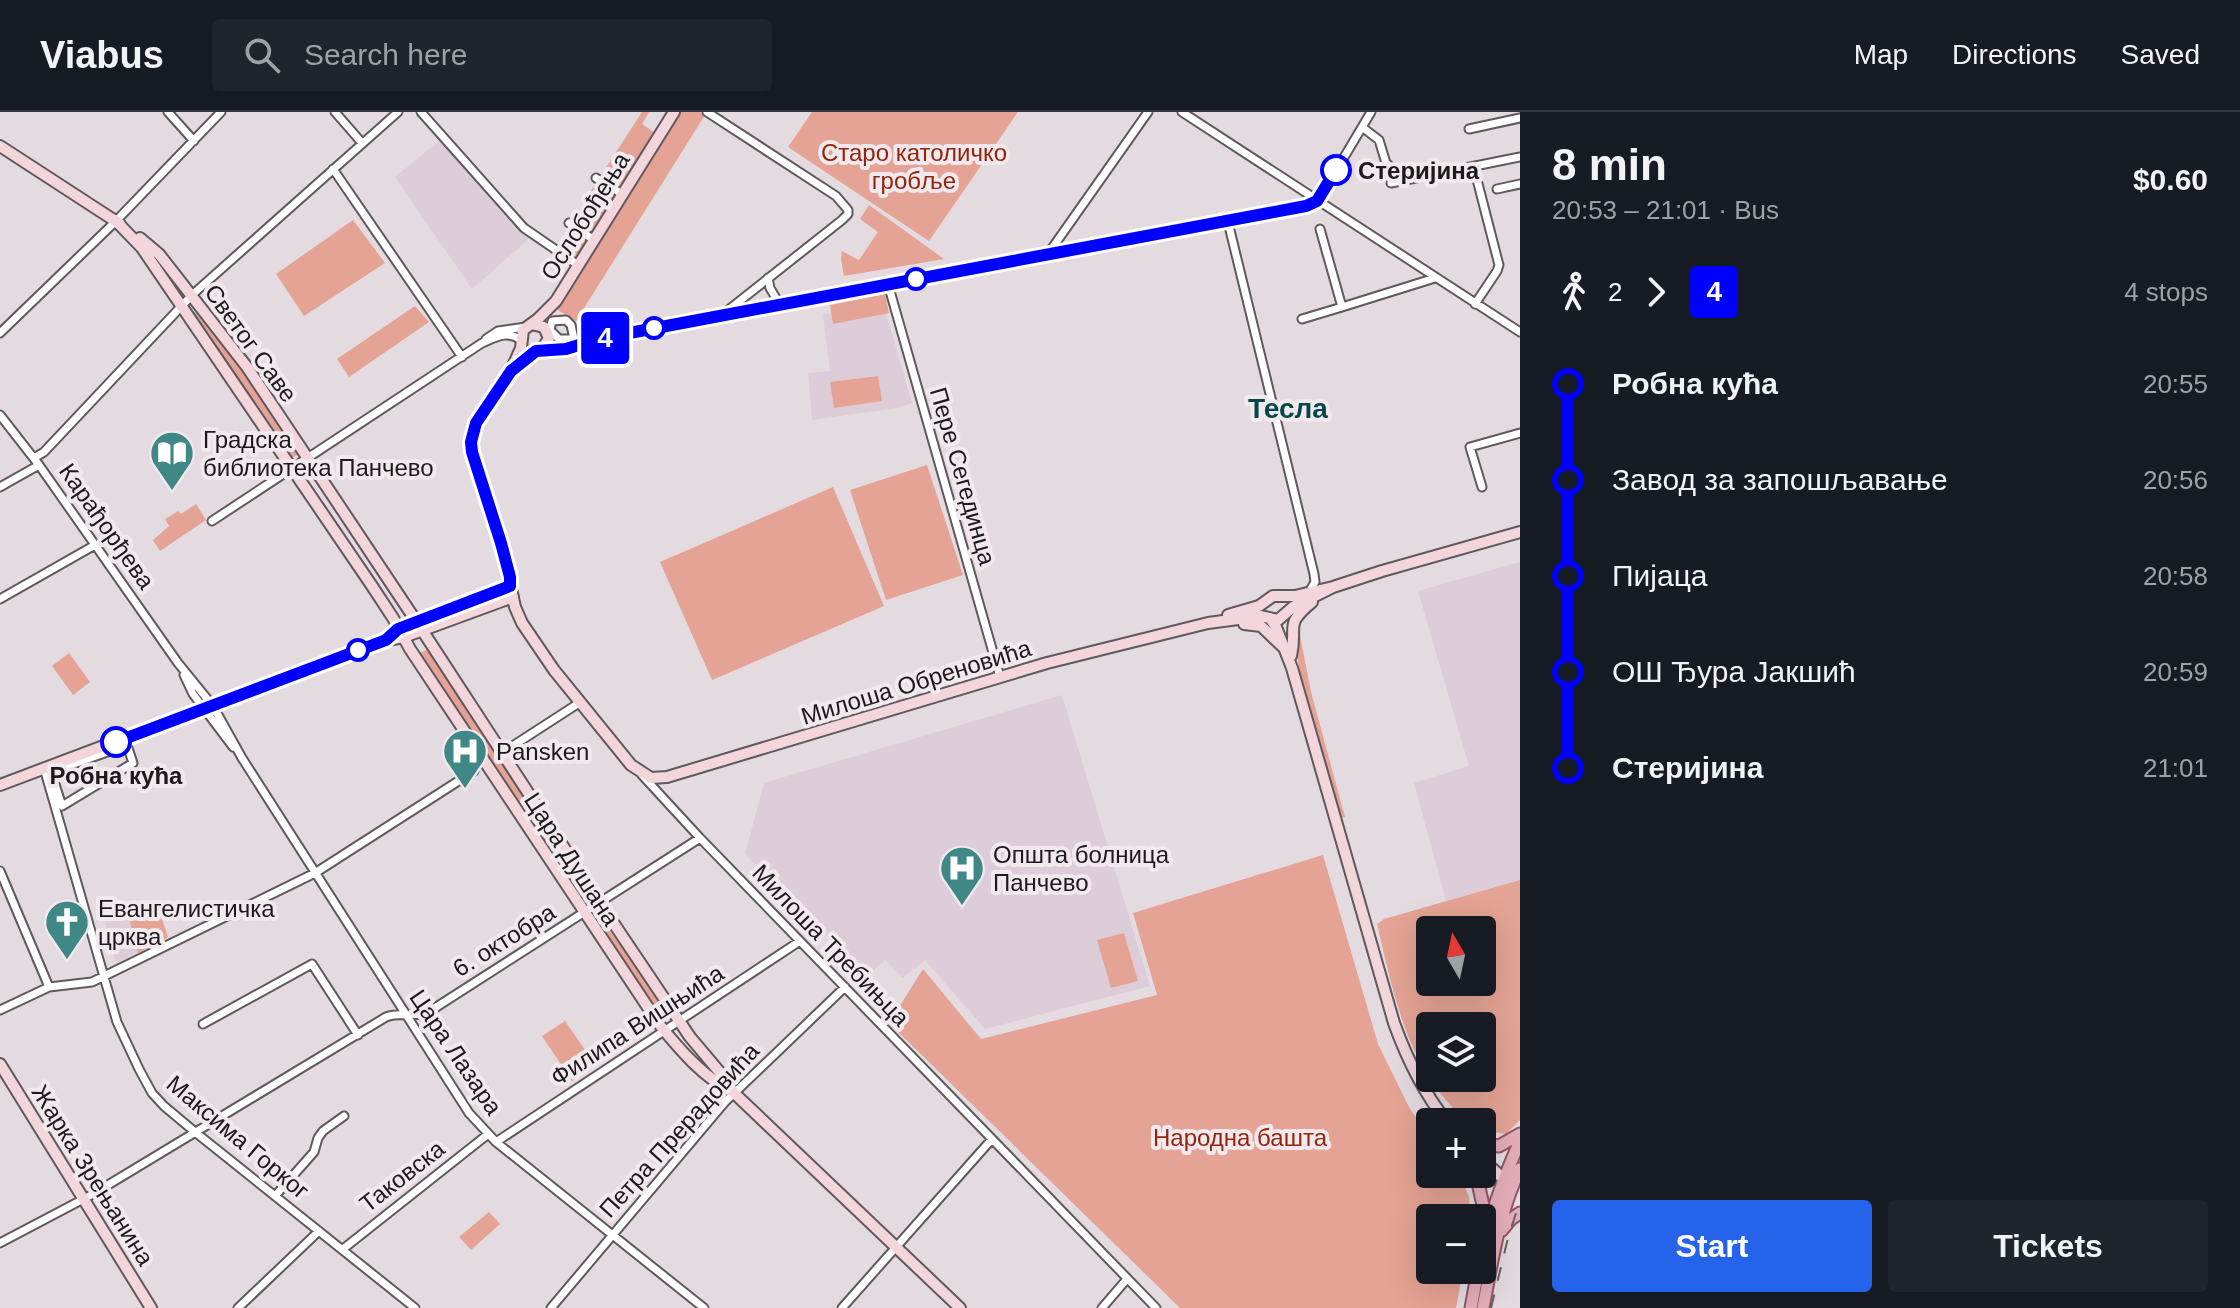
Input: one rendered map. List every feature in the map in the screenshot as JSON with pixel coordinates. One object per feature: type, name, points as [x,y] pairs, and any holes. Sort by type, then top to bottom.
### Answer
[{"type":"main road","points":[[1496,1146],[1520,1134]]},
{"type":"main road","points":[[1512,1186],[1520,1141]]},
{"type":"main road","points":[[1496,1223],[1520,1169]]},
{"type":"main road","points":[[1496,1230],[1520,1213]]},
{"type":"main road","points":[[1471,1308],[1475,1284]]},
{"type":"main road","points":[[1483,1308],[1486,1284]]},
{"type":"street","points":[[168,112],[194,141]]},
{"type":"street","points":[[0,333],[116,221],[221,112]]},
{"type":"street","points":[[335,112],[362,143]]},
{"type":"street","points":[[0,487],[36,462],[192,295],[398,112]]},
{"type":"street","points":[[421,112],[524,228],[578,265]]},
{"type":"street","name":"Ослобођења","points":[[529,325],[556,301],[674,112]]},
{"type":"street","points":[[707,112],[836,196],[848,208],[848,214],[842,220],[720,316]]},
{"type":"street","points":[[1048,254],[1148,112]]},
{"type":"street","points":[[1182,112],[1518,332],[1520,342]]},
{"type":"street","points":[[212,521],[498,331],[542,325],[562,344],[1306,206],[1317,201],[1371,112]]},
{"type":"street","points":[[1469,129],[1520,118]]},
{"type":"street","points":[[1362,127],[1382,145],[1386,163],[1394,170],[1391,183],[1520,157]]},
{"type":"street","name":"Светог Саве","points":[[0,146],[116,221],[159,254],[247,367],[419,626]]},
{"type":"street","points":[[1474,168],[1499,265],[1475,304]]},
{"type":"street","points":[[333,169],[462,357]]},
{"type":"street","points":[[596,178],[622,194]]},
{"type":"street","points":[[1497,189],[1520,184]]},
{"type":"street","name":"Светог Саве","points":[[116,221],[142,248],[401,633]]},
{"type":"street","points":[[1228,222],[1314,574],[1315,582],[1308,593]]},
{"type":"street","points":[[569,223],[594,240]]},
{"type":"street","points":[[1320,229],[1342,307]]},
{"type":"street","points":[[768,278],[780,305]]},
{"type":"street","points":[[1302,319],[1435,278]]},
{"type":"street","name":"Пере Сегединца","points":[[888,284],[1000,677]]},
{"type":"street","name":"Ослобођења","points":[[548,334],[556,301]]},
{"type":"street","points":[[48,770],[511,591],[501,543],[475,464],[471,442],[476,423],[511,371],[522,341],[521,334],[529,325]]},
{"type":"street","points":[[482,343],[504,334],[515,336],[529,350],[566,349],[578,339]]},
{"type":"street","points":[[511,371],[548,343],[548,334]]},
{"type":"street","name":"Карађорђева","points":[[0,415],[208,708]]},
{"type":"street","points":[[1482,487],[1470,447],[1520,433]]},
{"type":"street","points":[[1208,623],[1259,606],[1273,596],[1333,587],[1520,532]]},
{"type":"street","points":[[0,599],[95,545]]},
{"type":"street","points":[[1208,623],[1278,620],[1293,607],[1333,587]]},
{"type":"street","name":"Милоша Требињца","points":[[511,591],[522,623],[579,703],[663,799],[1156,1308]]},
{"type":"street","points":[[1288,652],[1294,620],[1320,594]]},
{"type":"street","points":[[1281,597],[1287,603],[1288,652]]},
{"type":"street","points":[[1266,602],[1264,610],[1288,652],[1394,1023],[1410,1064],[1436,1108]]},
{"type":"street","points":[[1222,622],[1261,626],[1288,652]]},
{"type":"street","name":"Милоша Обреновића","points":[[638,771],[651,778],[667,777],[1047,663],[1208,623]]},
{"type":"street","name":"Цара Душана","points":[[419,626],[679,1021],[733,1092]]},
{"type":"street","name":"Цара Душана","points":[[401,633],[665,1031],[707,1074],[733,1092],[960,1308]]},
{"type":"street","points":[[511,747],[579,703]]},
{"type":"street","name":"Цара Лазара","points":[[208,708],[469,1113],[487,1135],[704,1308]]},
{"type":"street","points":[[0,785],[127,745],[133,763],[62,806],[48,770]]},
{"type":"street","name":"Максима Горког","points":[[48,770],[117,1022],[146,1083],[164,1106],[195,1132],[415,1308]]},
{"type":"street","points":[[0,1010],[49,987],[92,982],[315,873],[474,771]]},
{"type":"street","points":[[663,799],[667,777]]},
{"type":"street","name":"6. октобра","points":[[0,1243],[83,1199],[392,1015],[427,1013],[700,838]]},
{"type":"street","points":[[0,871],[49,987]]},
{"type":"street","name":"Филипа Вишњића","points":[[496,1142],[800,941]]},
{"type":"street","points":[[203,1024],[312,964],[358,1035]]},
{"type":"street","name":"Петра Прерадовића","points":[[551,1308],[733,1092],[845,987]]},
{"type":"street","name":"Жарка Зрењанина","points":[[0,1064],[151,1308]]},
{"type":"street","points":[[275,1196],[314,1152],[323,1131],[344,1116]]},
{"type":"street","name":"Таковска","points":[[343,1249],[487,1135]]},
{"type":"street","points":[[842,1308],[992,1139]]},
{"type":"street","points":[[1496,1172],[1512,1186]]},
{"type":"street","points":[[238,1308],[319,1231]]},
{"type":"street","points":[[1102,1308],[1127,1279]]},
{"type":"shaded area","points":[[439,141],[530,238],[472,289],[395,177]]},
{"type":"shaded area","points":[[883,303],[912,403],[897,408],[812,420],[808,373],[830,371],[823,315]]},
{"type":"shaded area","points":[[1520,562],[1520,880],[1446,901],[1414,783],[1469,766],[1418,591]]},
{"type":"shaded area","name":"Општа болница Панчево","points":[[1062,695],[1150,986],[985,1029],[925,960],[903,978],[885,960],[867,976],[745,854],[764,783]]},
{"type":"shaded area","points":[[158,907],[168,937],[115,961],[104,919]]},
{"type":"green space","points":[[642,112],[649,112],[642,124],[655,133],[577,260],[557,248]]},
{"type":"green space","points":[[677,112],[700,112],[705,115],[576,321],[556,309],[562,296]]},
{"type":"green space","name":"Старо католичко гробље","points":[[812,112],[1018,112],[929,241],[788,147]]},
{"type":"green space","points":[[869,205],[944,259],[844,276],[842,251],[859,260],[878,232],[860,219]]},
{"type":"green space","points":[[353,220],[385,263],[304,316],[276,274]]},
{"type":"green space","points":[[885,294],[889,313],[833,324],[830,305]]},
{"type":"green space","points":[[415,306],[429,322],[349,377],[337,359]]},
{"type":"green space","points":[[195,312],[222,342],[297,455],[291,458],[191,314]]},
{"type":"green space","points":[[878,376],[882,401],[834,408],[830,382]]},
{"type":"green space","points":[[927,465],[963,575],[886,600],[850,490]]},
{"type":"green space","points":[[833,487],[884,606],[712,680],[660,562]]},
{"type":"green space","points":[[196,504],[206,520],[160,551],[153,540],[169,526],[165,519],[178,511],[181,514]]},
{"type":"green space","points":[[1299,630],[1311,692],[1345,817],[1341,818],[1300,683],[1296,631]]},
{"type":"green space","points":[[427,650],[591,898],[584,902],[417,654]]},
{"type":"green space","points":[[69,653],[90,682],[73,695],[52,666]]},
{"type":"green space","name":"Народна башта","points":[[1323,855],[1378,1044],[1416,1117],[1416,1188],[1465,1188],[1469,1197],[1470,1204],[1416,1204],[1416,1284],[1460,1284],[1456,1308],[1180,1308],[889,1023],[923,969],[981,1039],[1157,995],[1133,913]]},
{"type":"green space","points":[[1520,880],[1520,1120],[1506,1134],[1496,1133],[1496,1108],[1454,1108],[1440,1092],[1496,1092],[1496,1012],[1416,1012],[1416,1053],[1398,1006],[1377,924],[1384,919]]},
{"type":"green space","points":[[158,907],[168,937],[138,953],[128,914]]},
{"type":"green space","points":[[600,918],[668,1015],[663,1018],[630,976],[594,922]]},
{"type":"green space","points":[[1124,933],[1138,981],[1111,988],[1097,940]]},
{"type":"green space","points":[[565,1021],[588,1054],[583,1057],[585,1061],[577,1066],[582,1074],[572,1081],[542,1036]]},
{"type":"green space","points":[[489,1212],[500,1224],[471,1250],[459,1237]]},
{"type":"railway","points":[[1491,1308],[1520,1201]]},
{"type":"bus line","name":"4","points":[[116,742],[386,640],[398,629],[510,586],[501,543],[472,452],[472,432],[511,371],[536,351],[566,349],[598,339],[1306,206],[1317,201],[1336,170]]},
{"type":"place","name":"Стеријина","points":[[1336,170]]},
{"type":"place","name":"Градска библиотека Панчево","points":[[172,492]]},
{"type":"place","name":"Робна кућа","points":[[116,742]]},
{"type":"place","name":"Pansken","points":[[465,790]]},
{"type":"place","name":"Општа болница Панчево","points":[[962,907]]},
{"type":"place","name":"Евангелистичка црква","points":[[67,961]]},
{"type":"district","name":"Тесла","points":[[1288,408]]}]
